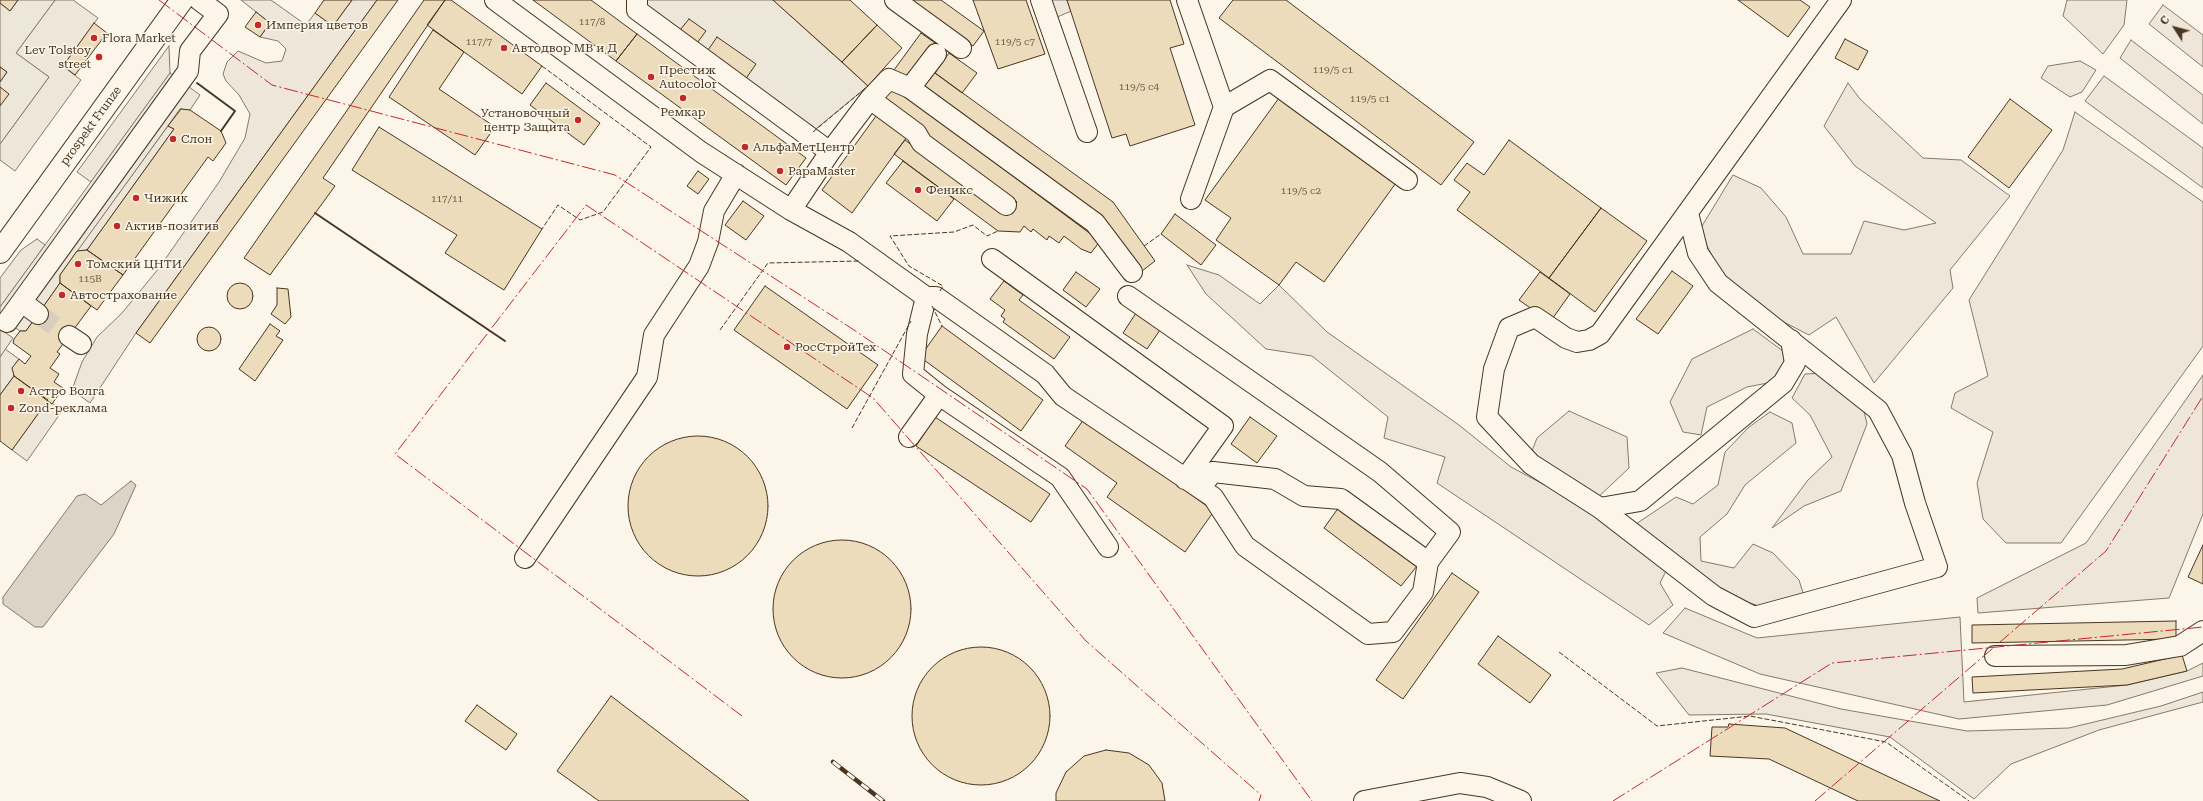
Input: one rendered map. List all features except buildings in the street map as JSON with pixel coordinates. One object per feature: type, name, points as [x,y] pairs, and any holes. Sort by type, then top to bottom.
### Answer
[{"type":"main road","name":"prospekt Frunze","points":[[0,252],[182,0]]},
{"type":"lane","points":[[3,328],[188,70],[190,51],[218,14],[199,0]]},
{"type":"lane","points":[[496,0],[701,152],[791,210],[849,242],[926,297],[936,297],[1045,374],[1063,396],[1213,497],[1245,546],[1368,634],[1393,632],[1423,592],[1428,562],[1450,532],[1380,472],[1128,296]]},
{"type":"lane","points":[[643,0],[637,10],[830,152]]},
{"type":"lane","points":[[895,0],[961,48]]},
{"type":"lane","points":[[1041,0],[1088,132]]},
{"type":"lane","points":[[1187,0],[1224,107],[1191,199]]},
{"type":"lane","points":[[1688,213],[1698,253],[1718,283],[1878,410],[1902,455],[1915,503],[1937,567],[1754,617],[1714,596],[1600,508],[1531,464],[1488,417],[1494,369],[1509,328],[1535,317],[1566,338],[1577,342],[1589,340],[1600,334],[1841,0]]},
{"type":"lane","points":[[910,88],[936,54]]},
{"type":"lane","points":[[791,210],[830,152],[870,99],[889,79],[910,88],[1095,223],[1132,272]]},
{"type":"lane","points":[[1224,107],[1270,80],[1407,180]]},
{"type":"lane","points":[[870,99],[916,133],[922,143],[1006,205]]},
{"type":"lane","points":[[526,558],[647,377],[654,335],[699,266],[708,242],[714,211],[736,174]]},
{"type":"lane","points":[[992,259],[1223,426],[1193,483]]},
{"type":"lane","points":[[926,297],[917,334],[913,374],[939,395],[1060,477],[1108,547]]},
{"type":"lane","points":[[22,302],[38,314]]},
{"type":"lane","points":[[1600,508],[1640,501],[1783,383],[1795,363],[1791,340]]},
{"type":"lane","points":[[909,437],[939,395]]},
{"type":"lane","points":[[1193,483],[1213,472],[1276,479],[1304,496],[1342,499],[1428,562]]},
{"type":"lane","points":[[1994,656],[2126,655],[2180,646],[2203,630]]},
{"type":"lane","points":[[1364,801],[1460,783],[1487,787],[1522,801]]},
{"type":"shaded area","points":[[18,0],[55,0],[16,53],[49,77],[0,144],[0,82],[7,72],[0,67],[0,3],[10,11]]},
{"type":"shaded area","points":[[55,0],[73,0],[98,18],[63,66],[81,80],[15,171],[0,160],[0,144],[49,77],[16,53]]},
{"type":"shaded area","points":[[241,0],[271,0],[306,25],[315,13],[333,26],[352,0],[377,0],[136,333],[90,403],[72,390],[82,362],[97,337],[122,313],[159,268],[219,182],[245,138],[250,114],[239,95],[226,81],[223,74],[227,62],[238,51],[266,63],[282,61],[286,49],[278,41],[260,37],[270,23]]},
{"type":"shaded area","points":[[648,0],[773,0],[868,86],[811,133],[642,7]]},
{"type":"shaded area","points":[[1050,0],[1067,0],[1071,11],[1055,18]]},
{"type":"shaded area","points":[[2067,0],[2127,0],[2124,25],[2103,54],[2063,16]]},
{"type":"shaded area","points":[[2163,5],[2203,35],[2203,67],[2149,24]]},
{"type":"shaded area","points":[[2131,40],[2203,95],[2203,124],[2120,58]]},
{"type":"shaded area","points":[[169,46],[170,73],[91,182],[77,172]]},
{"type":"shaded area","points":[[2080,61],[2096,70],[2082,92],[2070,97],[2041,78],[2048,66]]},
{"type":"shaded area","points":[[170,73],[200,95],[190,110],[180,109],[60,275],[60,283],[26,331],[20,331],[0,317],[0,307]]},
{"type":"shaded area","points":[[2104,76],[2203,148],[2203,188],[2085,101]]},
{"type":"shaded area","points":[[1848,83],[1860,99],[1923,158],[1961,160],[2010,196],[1950,270],[1953,288],[1874,383],[1836,317],[1809,335],[1776,318],[1725,280],[1699,231],[1733,175],[1761,188],[1786,217],[1803,254],[1851,254],[1864,221],[1904,230],[1936,223],[1855,166],[1824,126]]},
{"type":"shaded area","points":[[2075,112],[2203,202],[2203,346],[2061,543],[2006,543],[1983,519],[1977,483],[1993,432],[1951,408],[1955,393],[1988,376],[1969,300],[2063,150]]},
{"type":"shaded area","points":[[168,126],[174,129],[87,250],[77,251]]},
{"type":"shaded area","points":[[37,239],[45,245],[0,307],[0,278],[21,250]]},
{"type":"shaded area","points":[[1187,265],[1219,275],[1260,304],[1279,285],[1327,332],[1459,425],[1511,467],[1588,508],[1667,569],[1660,583],[1673,605],[1649,625],[1437,483],[1445,457],[1384,438],[1388,417],[1312,356],[1266,349],[1206,294]]},
{"type":"shaded area","points":[[0,329],[13,338],[0,357]]},
{"type":"shaded area","points":[[1753,329],[1783,351],[1785,370],[1773,382],[1747,387],[1707,407],[1701,435],[1683,432],[1670,402],[1692,359]]},
{"type":"shaded area","points":[[5,349],[19,359],[13,368],[14,376],[0,395],[0,357]]},
{"type":"shaded area","points":[[1825,373],[1863,407],[1867,424],[1841,491],[1804,506],[1772,528],[1808,480],[1832,457],[1810,415],[1792,398],[1805,374]]},
{"type":"shaded area","points":[[2203,375],[2203,514],[2169,598],[1978,613],[1977,598],[2086,543]]},
{"type":"shaded area","points":[[48,400],[62,411],[27,461],[12,450]]},
{"type":"shaded area","points":[[1569,411],[1627,437],[1629,468],[1594,501],[1530,456],[1537,438]]},
{"type":"shaded area","points":[[1770,412],[1792,423],[1796,443],[1745,485],[1727,514],[1700,537],[1701,561],[1734,568],[1753,544],[1773,553],[1799,580],[1804,596],[1759,606],[1732,597],[1633,526],[1676,497],[1693,504],[1718,485],[1725,452],[1749,427]]},
{"type":"shaded area","points":[[131,481],[136,485],[114,534],[43,627],[35,627],[3,604],[3,597],[77,496],[85,494],[101,505]]},
{"type":"shaded area","points":[[1685,608],[1757,638],[1960,617],[1964,702],[2127,685],[2187,671],[2203,663],[2203,676],[2107,705],[1959,719],[1760,674],[1663,633]]},
{"type":"shaded area","points":[[1682,668],[1841,709],[1967,731],[2069,728],[2161,706],[2203,692],[2203,702],[2099,730],[2011,764],[1974,799],[1890,737],[1766,714],[1689,715],[1656,673]]},
{"type":"tunnel","points":[[38,314],[69,336]]},
{"type":"railway","points":[[833,762],[883,801]]},
{"type":"fence","points":[[542,66],[651,147],[603,212],[580,220],[558,205],[542,229]]},
{"type":"fence","points":[[813,132],[868,86]]},
{"type":"fence","points":[[940,291],[943,286],[909,266],[890,236],[954,232],[973,225],[987,236],[998,231]]},
{"type":"fence","points":[[1144,246],[1161,234]]},
{"type":"fence","points":[[720,330],[768,263],[859,261]]},
{"type":"fence","points":[[932,306],[942,326]]},
{"type":"fence","points":[[852,428],[911,321]]},
{"type":"fence","points":[[1559,652],[1657,726],[1750,716],[1886,742],[1969,801]]},
{"type":"wall","points":[[197,83],[235,111],[221,131]]},
{"type":"wall","points":[[315,213],[505,341]]},
{"type":"power","points":[[159,0],[272,85],[615,175],[854,330],[1087,489],[1312,801]]},
{"type":"power","points":[[742,716],[395,454],[586,205],[873,398],[1086,641],[1261,795],[1259,801]]},
{"type":"power","points":[[1815,801],[2106,551],[2203,396]]},
{"type":"power","points":[[1613,801],[1832,663],[2203,627]]},
{"type":"place","name":"Империя цветов","points":[[258,25]]},
{"type":"place","name":"Flora Market","points":[[94,38]]},
{"type":"place","name":"Автодвор МВ и Д","points":[[504,48]]},
{"type":"place","name":"Lev Tolstoy street","points":[[99,57]]},
{"type":"place","name":"Престиж Autocolor","points":[[651,77]]},
{"type":"place","name":"Ремкар","points":[[683,98]]},
{"type":"place","name":"Установочный центр Защита","points":[[578,120]]},
{"type":"place","name":"Слон","points":[[173,139]]},
{"type":"place","name":"АльфаМетЦентр","points":[[745,147]]},
{"type":"place","name":"PapaMaster","points":[[780,171]]},
{"type":"place","name":"Феникс","points":[[918,190]]},
{"type":"place","name":"Чижик","points":[[136,198]]},
{"type":"place","name":"Актив-позитив","points":[[117,226]]},
{"type":"place","name":"Томский ЦНТИ","points":[[78,264]]},
{"type":"place","name":"Автострахование","points":[[62,295]]},
{"type":"place","name":"РосСтройТех","points":[[787,347]]},
{"type":"place","name":"Астро Волга","points":[[21,391]]},
{"type":"place","name":"Zond-реклама","points":[[11,408]]}]
